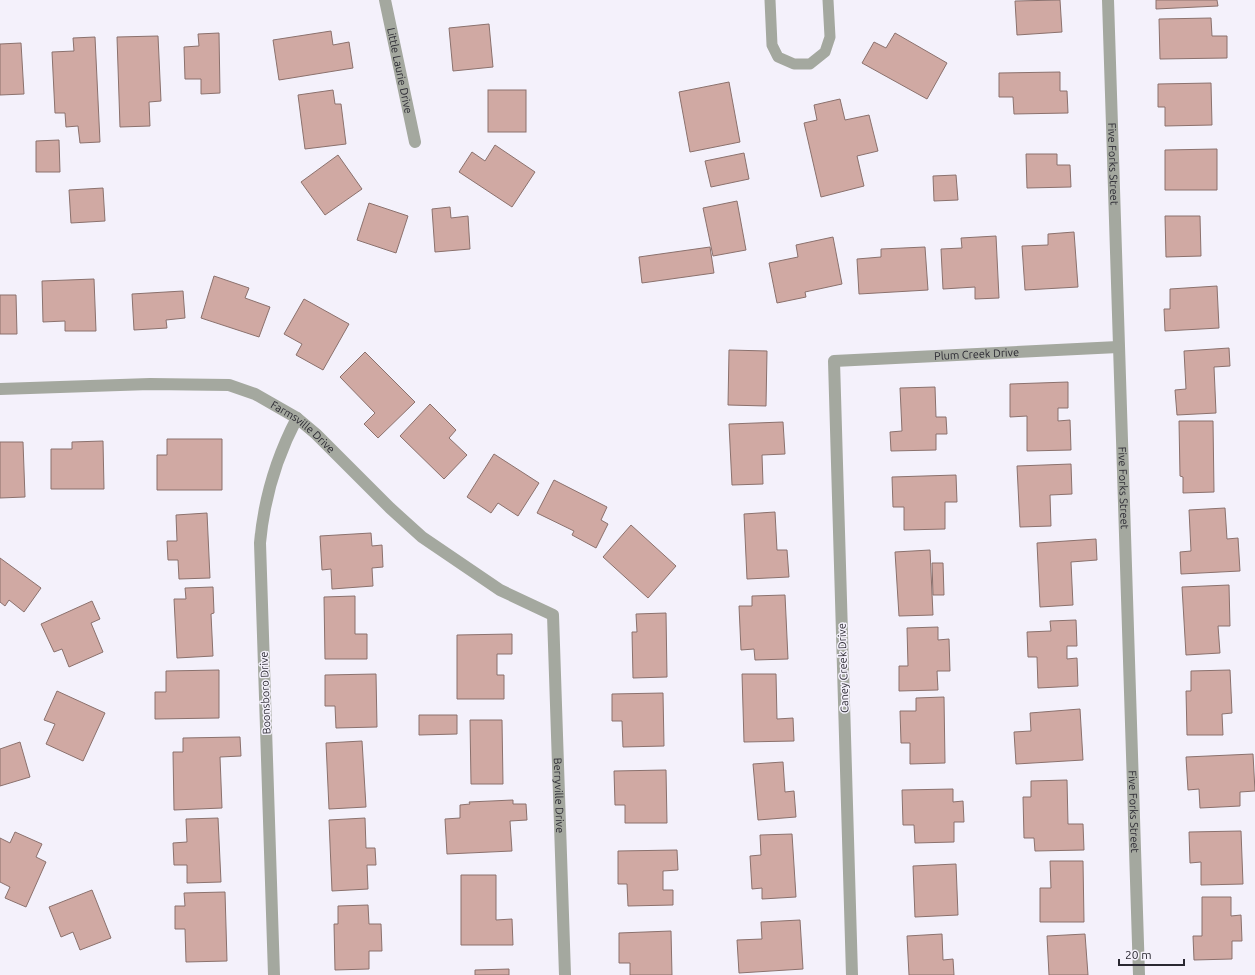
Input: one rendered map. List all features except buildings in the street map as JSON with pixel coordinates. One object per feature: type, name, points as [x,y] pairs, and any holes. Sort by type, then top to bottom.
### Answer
[{"type":"street","name":"Little Laurie Drive","points":[[385,0],[415,142]]},
{"type":"street","name":"Five Forks Street","points":[[1108,0],[1139,975]]},
{"type":"street","name":"Plum Creek Drive","points":[[834,361],[1118,347]]},
{"type":"street","name":"Caney Creek Drive","points":[[834,361],[852,975]]},
{"type":"street","name":"Farmsville Drive","points":[[0,389],[150,384],[229,385],[255,394],[298,418],[390,508],[422,537],[500,590],[553,615]]},
{"type":"street","name":"Boonsboro Drive","points":[[274,975],[260,543],[268,488],[277,462],[298,418]]},
{"type":"street","name":"Berryville Drive","points":[[553,615],[565,975]]},
{"type":"lane","points":[[770,0],[772,45],[778,57],[794,64],[810,64],[825,52],[830,37],[828,0]]}]
